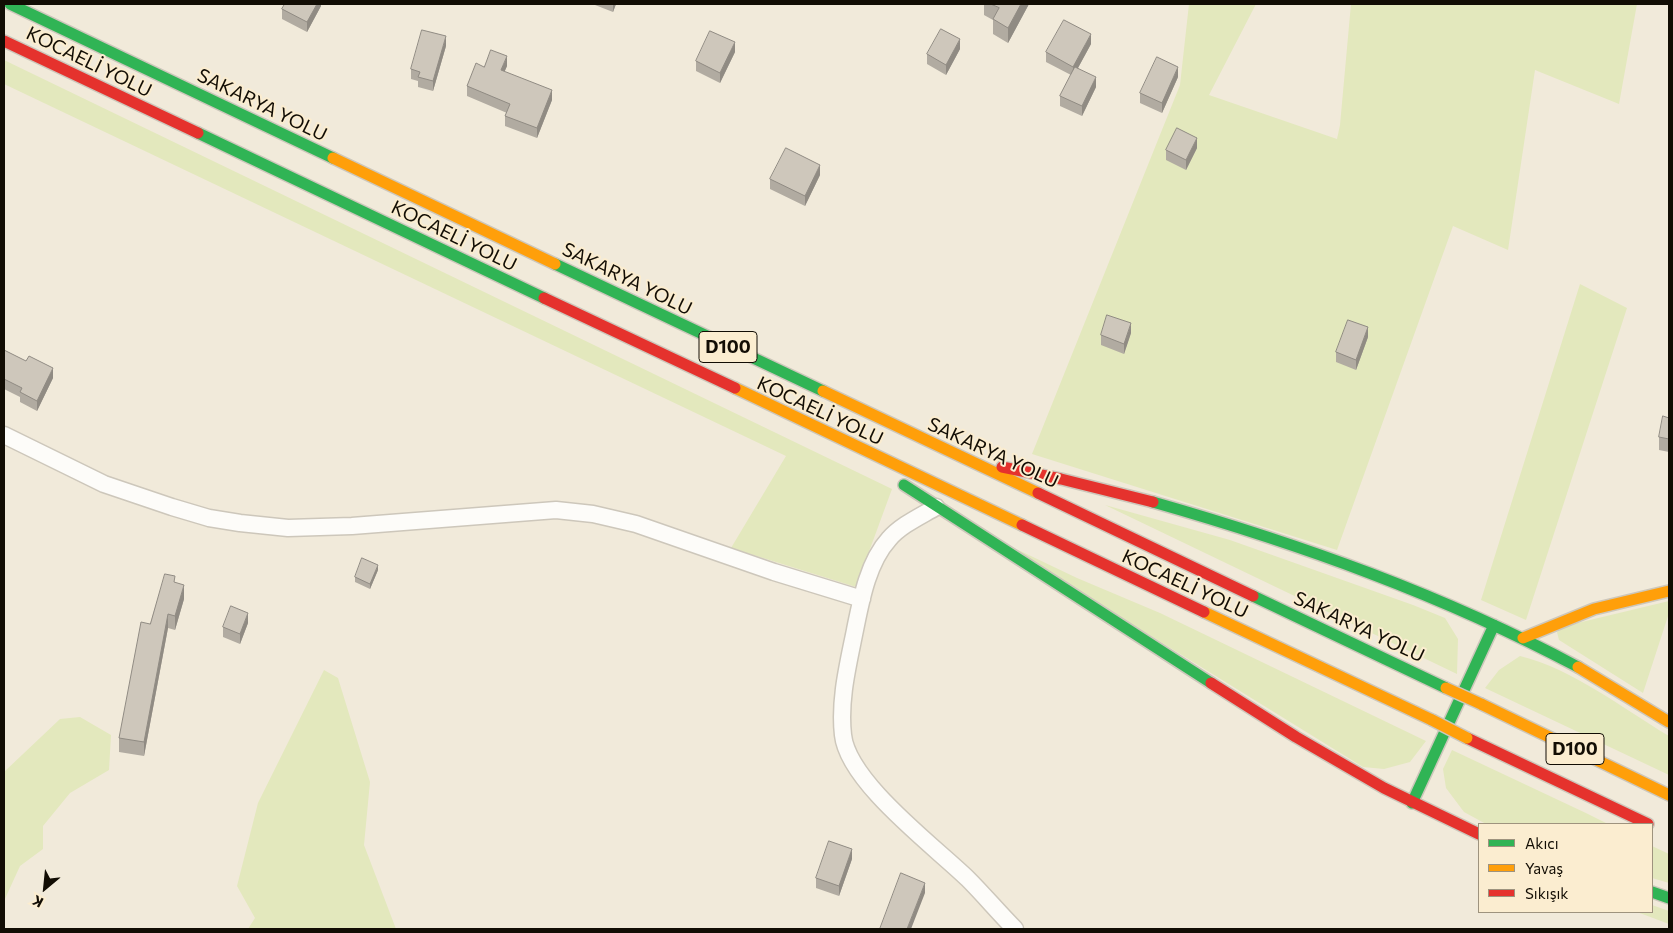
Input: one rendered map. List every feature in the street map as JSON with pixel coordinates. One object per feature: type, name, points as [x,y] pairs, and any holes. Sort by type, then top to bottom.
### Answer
[{"type":"main road","name":"SAKARYA YOLU","points":[[10,4],[1669,795]]},
{"type":"main road","name":"KOCAELİ YOLU","points":[[4,41],[1646,823]]},
{"type":"main road","points":[[826,433],[936,507],[1229,696],[1370,781],[1478,834]]},
{"type":"main road","points":[[964,459],[1066,479],[1182,510],[1279,540],[1415,589],[1523,638],[1584,669],[1669,722]]},
{"type":"main road","points":[[1523,638],[1568,618],[1634,597],[1669,591]]},
{"type":"main road","points":[[1412,803],[1494,625]]},
{"type":"main road","points":[[1653,892],[1669,898]]},
{"type":"street","points":[[4,435],[104,484],[208,518],[288,528],[352,526],[556,510],[593,514],[636,524],[774,572],[862,599]]},
{"type":"street","points":[[936,507],[889,538],[876,559],[862,599],[846,677],[843,706],[843,737],[850,757],[858,771],[879,795],[969,881],[1015,929]]},
{"type":"green space","points":[[1189,4],[1256,4],[1209,95],[1337,139],[1340,125],[1351,4],[1637,4],[1619,104],[1535,70],[1508,250],[1453,226],[1337,550],[1032,454],[1180,85]]},
{"type":"green space","points":[[4,60],[892,489],[856,587],[731,548],[786,456],[4,84]]},
{"type":"green space","points":[[1580,284],[1627,308],[1526,620],[1481,600]]},
{"type":"green space","points":[[1105,505],[1230,540],[1445,618],[1458,639],[1457,674]]},
{"type":"green space","points":[[989,536],[1077,578],[1160,613],[1426,741],[1410,762],[1384,769],[1363,767]]},
{"type":"green space","points":[[1669,601],[1669,613],[1643,693],[1559,640],[1557,632],[1565,626]]},
{"type":"green space","points":[[1520,656],[1559,670],[1597,690],[1669,736],[1669,775],[1485,688],[1499,670]]},
{"type":"green space","points":[[324,670],[338,678],[370,782],[364,845],[396,929],[248,929],[255,918],[237,886],[258,803]]},
{"type":"green space","points":[[80,717],[111,735],[109,770],[70,793],[43,826],[43,849],[20,866],[4,901],[4,772],[60,719]]},
{"type":"green space","points":[[1452,750],[1606,823],[1484,823],[1464,812],[1446,788],[1443,769]]},
{"type":"green space","points":[[1653,846],[1669,854],[1669,883],[1653,878]]},
{"type":"green space","points":[[1653,905],[1669,911],[1669,924],[1640,913],[1653,913]]},
{"type":"building","points":[[285,4],[317,4],[307,22],[282,9]]},
{"type":"building","points":[[991,4],[1021,4],[1008,28],[993,19],[999,8]]},
{"type":"building","points":[[1064,20],[1091,34],[1073,67],[1046,52]]},
{"type":"building","points":[[941,29],[960,39],[946,65],[927,54]]},
{"type":"building","points":[[422,30],[446,36],[433,81],[418,77],[420,72],[411,69]]},
{"type":"building","points":[[710,31],[735,42],[720,73],[696,61]]},
{"type":"building","points":[[491,50],[507,56],[501,70],[552,90],[537,128],[505,116],[510,104],[467,86],[476,63],[484,67]]},
{"type":"building","points":[[1157,57],[1178,67],[1162,103],[1140,93]]},
{"type":"building","points":[[1075,67],[1096,77],[1082,106],[1060,96]]},
{"type":"building","points":[[1177,128],[1197,138],[1186,160],[1166,150]]},
{"type":"building","points":[[786,148],[820,165],[805,196],[770,179]]},
{"type":"building","points":[[1107,315],[1131,323],[1124,344],[1101,335]]},
{"type":"building","points":[[1348,320],[1368,327],[1356,360],[1336,352]]},
{"type":"building","points":[[4,350],[26,361],[29,356],[53,368],[37,401],[20,392],[22,388],[4,379]]},
{"type":"building","points":[[1663,416],[1669,418],[1669,439],[1659,437]]},
{"type":"building","points":[[362,558],[378,565],[370,584],[355,577]]},
{"type":"building","points":[[165,574],[175,576],[174,582],[184,585],[175,616],[168,614],[144,742],[119,738],[141,622],[150,624]]},
{"type":"building","points":[[231,606],[248,613],[240,634],[223,627]]},
{"type":"building","points":[[829,841],[852,849],[839,886],[816,878]]},
{"type":"building","points":[[901,873],[925,883],[907,929],[880,929]]},
{"type":"traffic: fast","points":[[10,4],[333,158]]},
{"type":"traffic: fast","points":[[198,133],[544,298]]},
{"type":"traffic: fast","points":[[555,264],[823,391]]},
{"type":"traffic: fast","points":[[904,485],[1211,683]]},
{"type":"traffic: fast","points":[[1153,502],[1262,535],[1370,573],[1475,617],[1578,667]]},
{"type":"traffic: fast","points":[[1253,596],[1446,688]]},
{"type":"traffic: fast","points":[[1412,803],[1494,625]]},
{"type":"traffic: fast","points":[[1653,892],[1669,898]]},
{"type":"traffic: slow","points":[[333,158],[555,264]]},
{"type":"traffic: slow","points":[[735,388],[1022,525]]},
{"type":"traffic: slow","points":[[823,391],[1038,493]]},
{"type":"traffic: slow","points":[[1523,638],[1594,609],[1669,591]]},
{"type":"traffic: slow","points":[[1204,612],[1432,720]]},
{"type":"traffic: slow","points":[[1578,667],[1669,722]]},
{"type":"traffic: slow","points":[[1446,688],[1481,704]]},
{"type":"traffic: slow","points":[[1481,704],[1669,795]]},
{"type":"traffic: slow","points":[[1432,720],[1467,738]]},
{"type":"traffic: jam","points":[[4,41],[198,133]]},
{"type":"traffic: jam","points":[[544,298],[735,388]]},
{"type":"traffic: jam","points":[[1002,467],[1061,479],[1153,502]]},
{"type":"traffic: jam","points":[[1038,493],[1253,596]]},
{"type":"traffic: jam","points":[[1022,525],[1204,612]]},
{"type":"traffic: jam","points":[[1211,683],[1296,737],[1384,788],[1478,834]]},
{"type":"traffic: jam","points":[[1467,738],[1646,823]]}]
